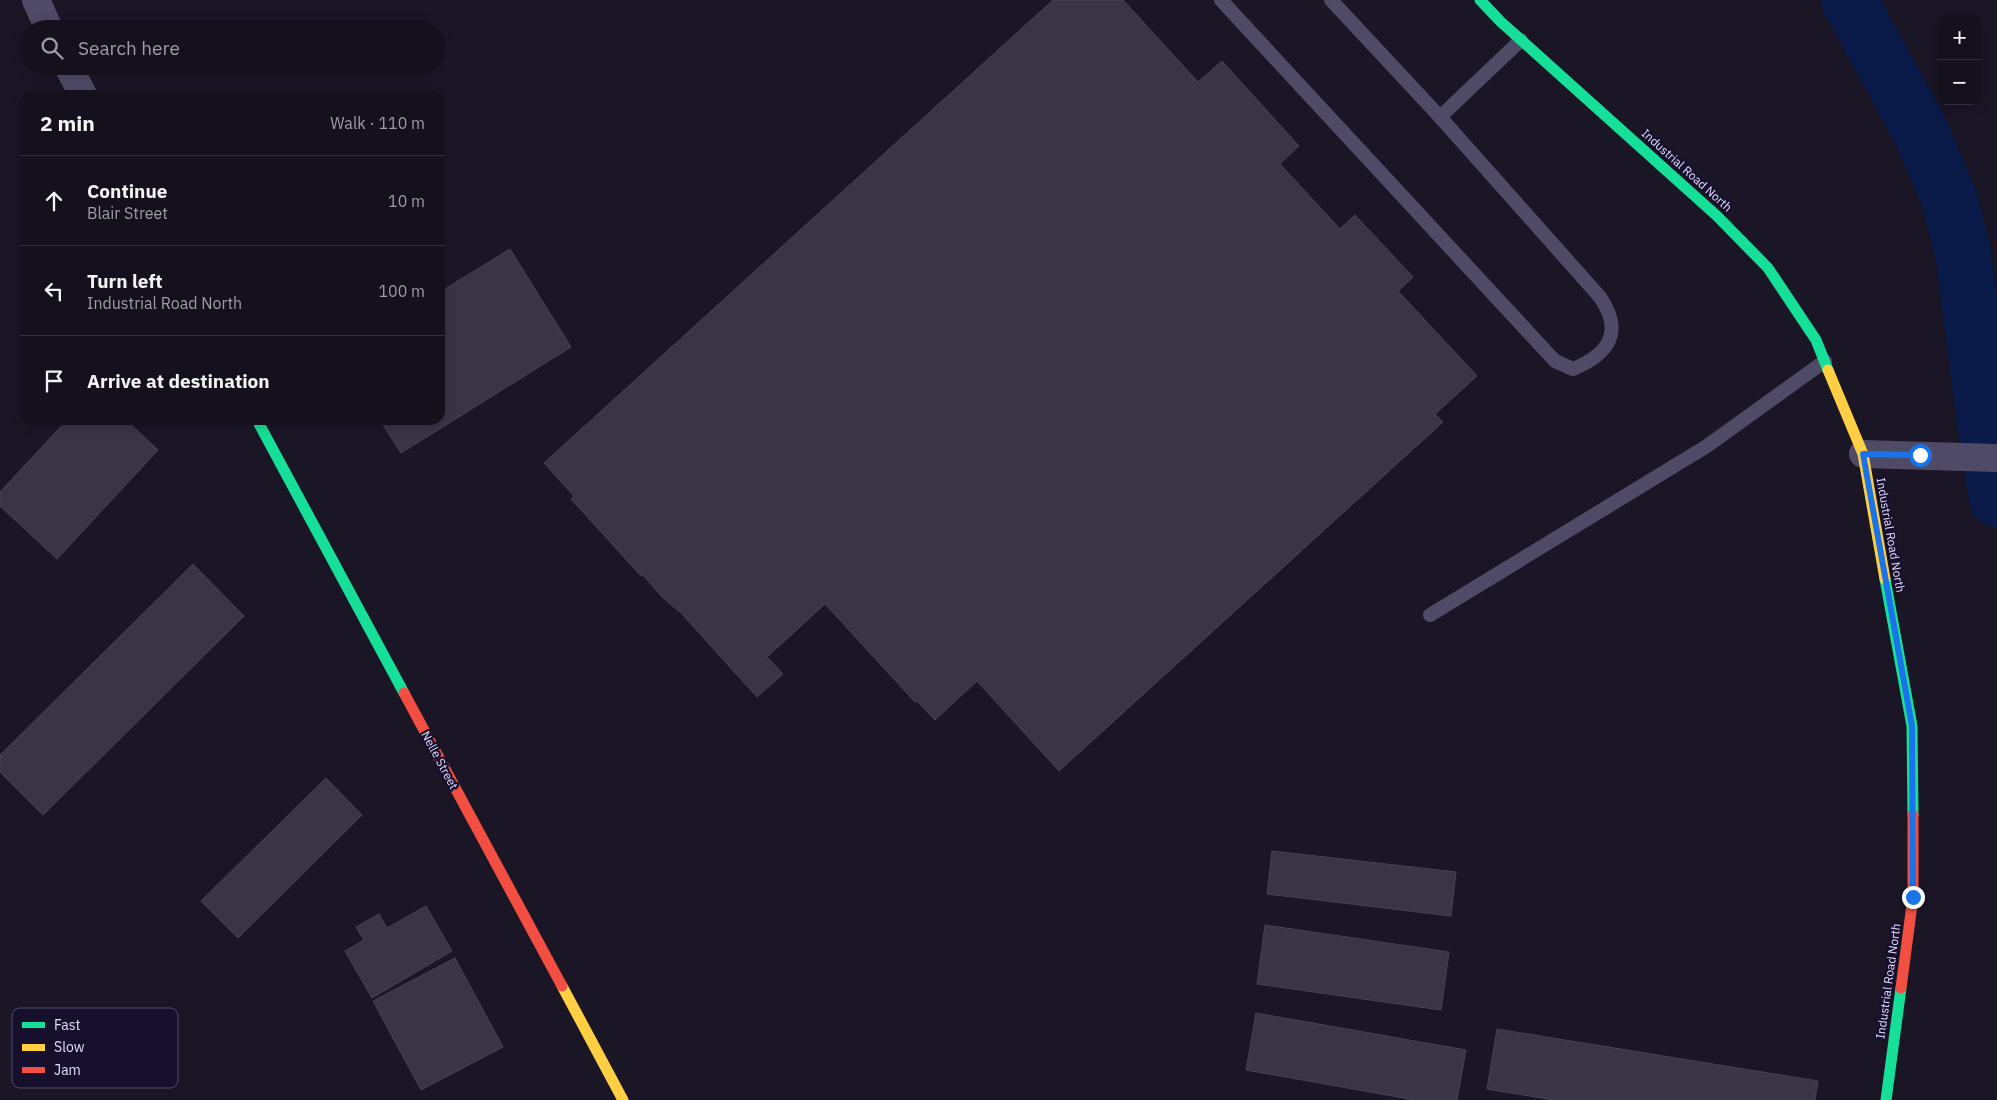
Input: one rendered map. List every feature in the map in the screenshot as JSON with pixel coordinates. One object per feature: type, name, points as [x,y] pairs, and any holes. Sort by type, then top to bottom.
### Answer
[{"type":"street","points":[[36,0],[45,20]]},
{"type":"street","name":"Industrial Road North","points":[[1480,0],[1521,40],[1717,216],[1768,268],[1816,340],[1863,454],[1912,726],[1913,897],[1886,1100]]},
{"type":"street","points":[[73,75],[80,90]]},
{"type":"street","name":"Nelle Street","points":[[261,425],[622,1100]]},
{"type":"street","points":[[1863,454],[1997,458]]},
{"type":"lane","points":[[1221,0],[1556,361],[1573,369],[1592,360],[1609,341],[1611,334],[1613,325],[1606,306],[1440,117],[1331,0]]},
{"type":"lane","points":[[1440,117],[1521,40]]},
{"type":"lane","points":[[1430,615],[1707,446],[1825,361]]},
{"type":"building","points":[[1053,0],[1123,0],[1198,82],[1222,61],[1299,146],[1280,164],[1340,229],[1355,215],[1413,277],[1398,291],[1477,376],[1435,414],[1443,422],[1059,771],[977,681],[935,720],[917,701],[915,702],[825,604],[767,657],[783,674],[757,697],[682,614],[663,598],[643,575],[641,576],[571,499],[574,496],[544,463]]},
{"type":"building","points":[[510,249],[571,347],[401,453],[383,425],[445,425],[445,289]]},
{"type":"building","points":[[62,425],[131,425],[158,450],[57,559],[0,506],[0,492]]},
{"type":"building","points":[[193,564],[244,616],[43,815],[0,772],[0,755]]},
{"type":"building","points":[[326,778],[362,815],[238,938],[201,901]]},
{"type":"building","points":[[1272,851],[1456,872],[1451,916],[1267,894]]},
{"type":"building","points":[[426,906],[452,951],[372,998],[345,951],[364,940],[356,927],[379,914],[387,928]]},
{"type":"building","points":[[1265,925],[1449,952],[1441,1010],[1257,984]]},
{"type":"building","points":[[455,958],[503,1047],[421,1090],[373,1001]]},
{"type":"building","points":[[1256,1013],[1466,1050],[1457,1100],[1415,1100],[1246,1070]]},
{"type":"building","points":[[1497,1029],[1818,1081],[1815,1100],[1554,1100],[1487,1089]]},
{"type":"waterway","points":[[1849,0],[1920,130],[1948,195],[1963,252],[1985,423],[1997,499]]},
{"type":"traffic: fast","points":[[1480,0],[1501,22],[1717,216],[1768,268],[1816,340],[1828,370]]},
{"type":"traffic: fast","points":[[260,425],[404,693]]},
{"type":"traffic: fast","points":[[1885,579],[1912,726],[1913,815]]},
{"type":"traffic: fast","points":[[1886,1100],[1901,988]]},
{"type":"traffic: slow","points":[[1828,370],[1863,454],[1885,579]]},
{"type":"traffic: slow","points":[[562,986],[623,1100]]},
{"type":"traffic: jam","points":[[404,693],[562,986]]},
{"type":"traffic: jam","points":[[1901,988],[1913,897],[1913,815]]},
{"type":"route","points":[[1913,897],[1912,726],[1863,454],[1920,455]]}]
